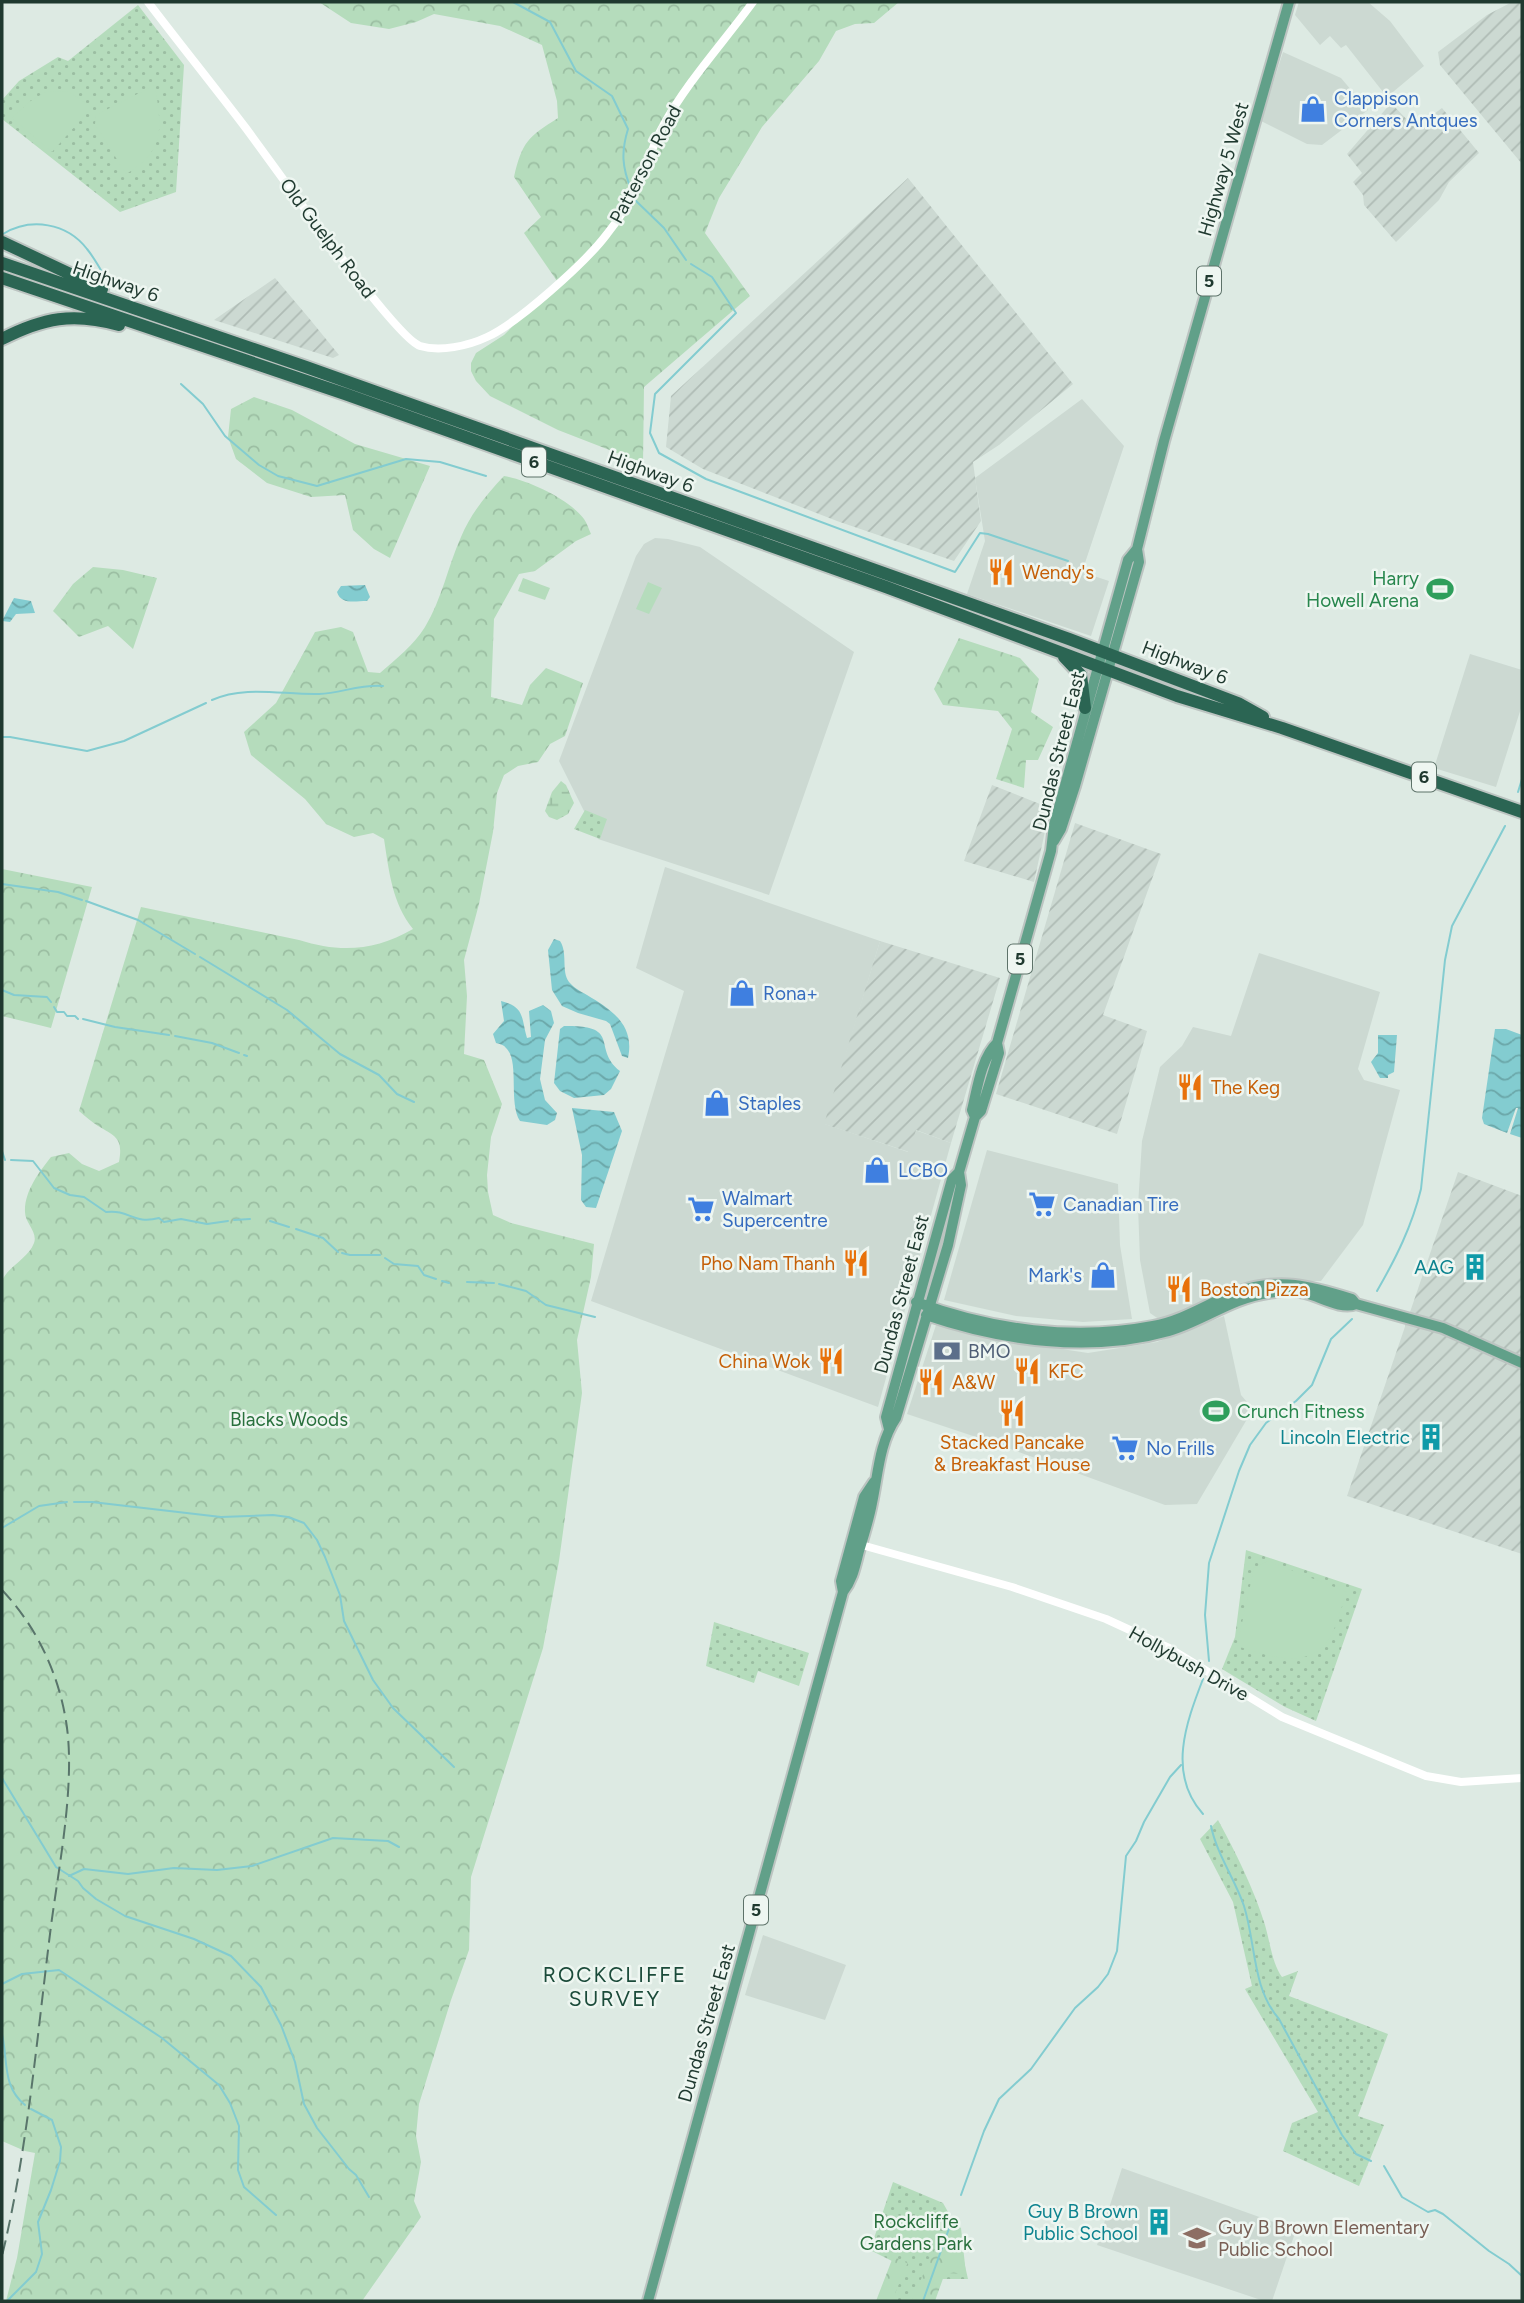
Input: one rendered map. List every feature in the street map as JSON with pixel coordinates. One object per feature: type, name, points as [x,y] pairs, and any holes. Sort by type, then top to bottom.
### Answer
[{"type":"highway","points":[[2,242],[185,325]]},
{"type":"highway","name":"Highway 6","points":[[2,263],[185,325],[769,539],[1177,696],[1282,728],[1522,812]]},
{"type":"highway","name":"Highway 6","points":[[2,278],[1107,653],[1238,703],[1282,728]]},
{"type":"highway","points":[[2,339],[34,323],[72,317],[108,322],[164,338],[188,340]]},
{"type":"highway","points":[[1059,652],[1081,675],[1086,708]]},
{"type":"main road","name":"Highway 5 West","points":[[1107,653],[1128,560],[1137,549],[1164,441],[1289,2]]},
{"type":"main road","name":"5","points":[[1103,669],[1107,653]]},
{"type":"main road","name":"Dundas Street East","points":[[1053,844],[1054,825],[1086,708],[1103,669]]},
{"type":"main road","name":"Dundas Street East","points":[[648,2301],[843,1592],[841,1581],[856,1544],[864,1497],[875,1481],[889,1429],[896,1418],[948,1245],[961,1185],[959,1172],[975,1117],[981,1111],[999,1053],[997,1043],[1053,844],[1061,829],[1075,786],[1103,669]]},
{"type":"main road","name":"Dundas Street East","points":[[889,1429],[886,1417],[916,1302],[952,1179],[959,1172]]},
{"type":"main road","points":[[916,1302],[928,1311],[972,1328],[1042,1340],[1099,1341],[1168,1331],[1270,1288],[1324,1295],[1348,1307],[1356,1304],[1443,1328],[1522,1363]]},
{"type":"street","name":"Old Guelph Road","points":[[148,2],[359,280],[404,336],[416,345],[429,348],[448,347],[488,337],[555,286]]},
{"type":"street","name":"Patterson Road","points":[[555,286],[605,237],[623,212],[639,183],[664,124],[685,90],[752,2]]},
{"type":"street","name":"Hollybush Drive","points":[[856,1544],[1013,1587],[1143,1634],[1293,1723],[1426,1776],[1461,1782],[1522,1778]]},
{"type":"shaded area","points":[[1299,2],[1368,2],[1390,21],[1424,66],[1387,97],[1346,45],[1341,48],[1330,36],[1320,45],[1295,15]]},
{"type":"shaded area","points":[[1512,2],[1522,2],[1522,164],[1440,65],[1438,52],[1487,15]]},
{"type":"shaded area","points":[[1283,52],[1341,78],[1368,110],[1322,145],[1307,144],[1261,121]]},
{"type":"shaded area","points":[[1391,103],[1415,128],[1442,108],[1479,153],[1449,182],[1439,200],[1396,242],[1364,205],[1363,195],[1353,182],[1362,173],[1347,154]]},
{"type":"shaded area","points":[[908,178],[1073,384],[999,445],[973,462],[981,521],[954,561],[837,521],[703,469],[666,447],[671,396]]},
{"type":"shaded area","points":[[275,278],[339,355],[333,358],[214,320]]},
{"type":"shaded area","points":[[1082,399],[1124,446],[1082,572],[1109,581],[1091,636],[967,594],[985,541],[975,478]]},
{"type":"shaded area","points":[[655,538],[700,547],[854,652],[769,895],[598,839],[559,761],[636,556],[644,544]]},
{"type":"shaded area","points":[[1470,654],[1522,670],[1522,705],[1496,787],[1434,768]]},
{"type":"shaded area","points":[[992,785],[1050,808],[1034,882],[964,861]]},
{"type":"shaded area","points":[[1075,823],[1161,854],[1103,1015],[1147,1031],[1117,1134],[996,1094]]},
{"type":"shaded area","points":[[665,867],[880,941],[825,1124],[908,1152],[915,1130],[951,1143],[878,1407],[591,1301],[684,991],[636,968]]},
{"type":"shaded area","points":[[880,941],[1000,978],[951,1143],[916,1130],[909,1152],[824,1124]]},
{"type":"shaded area","points":[[1259,953],[1380,992],[1358,1069],[1364,1080],[1400,1090],[1363,1225],[1321,1281],[1265,1281],[1160,1320],[1150,1313],[1140,1260],[1138,1206],[1142,1141],[1160,1067],[1182,1046],[1193,1027],[1231,1036]]},
{"type":"shaded area","points":[[987,1150],[1118,1184],[1120,1245],[1132,1319],[1083,1322],[1016,1316],[944,1300]]},
{"type":"shaded area","points":[[1458,1172],[1522,1196],[1522,1554],[1347,1496]]},
{"type":"shaded area","points":[[1224,1316],[1241,1395],[1253,1409],[1197,1504],[1165,1505],[907,1414],[936,1325],[1022,1343],[1088,1353],[1157,1342]]},
{"type":"shaded area","points":[[763,1935],[846,1965],[825,2020],[745,1995]]},
{"type":"shaded area","name":"Guy B Brown Elementary Public School","points":[[1122,2168],[1296,2230],[1272,2301],[1264,2301],[1097,2245]]},
{"type":"green space","points":[[319,2],[899,2],[874,23],[855,24],[836,31],[819,61],[762,127],[719,198],[705,233],[750,296],[644,387],[643,463],[558,430],[490,396],[471,371],[471,363],[476,353],[504,335],[557,281],[524,233],[541,217],[514,177],[520,156],[528,142],[558,118],[557,101],[542,45],[500,26],[434,14],[389,29],[351,23]]},
{"type":"green space","points":[[138,5],[184,65],[176,192],[120,212],[2,119],[2,100],[19,81],[58,57],[68,61]]},
{"type":"green space","points":[[155,85],[159,125],[155,146],[149,156],[126,174],[95,124],[96,115]]},
{"type":"green space","points":[[47,91],[69,92],[92,107],[52,152],[12,118],[29,102]]},
{"type":"green space","points":[[254,397],[292,410],[355,444],[430,466],[390,558],[374,549],[353,530],[345,495],[311,497],[267,483],[236,459],[228,437],[231,409]]},
{"type":"green space","name":"Blacks Woods","points":[[504,476],[536,486],[569,504],[584,519],[591,534],[576,541],[535,571],[519,574],[494,619],[491,697],[522,705],[530,685],[546,668],[583,683],[565,736],[550,744],[538,762],[518,766],[504,775],[497,793],[493,832],[479,904],[464,960],[467,996],[464,1054],[484,1060],[502,1104],[491,1137],[487,1175],[493,1215],[511,1223],[594,1244],[591,1277],[577,1340],[582,1393],[559,1561],[543,1648],[471,1877],[469,1950],[419,2104],[416,2136],[421,2162],[414,2201],[421,2217],[362,2301],[6,2301],[17,2258],[35,2153],[2,2141],[2,1281],[34,1243],[25,1205],[33,1183],[51,1157],[69,1153],[82,1164],[99,1171],[119,1162],[120,1148],[114,1136],[79,1111],[141,907],[329,947],[371,946],[413,929],[396,898],[384,839],[373,833],[354,837],[326,824],[305,799],[251,755],[244,732],[276,703],[315,632],[341,627],[353,632],[368,672],[380,673],[404,652],[421,634],[431,616],[465,528]]},
{"type":"green space","points":[[93,567],[123,570],[157,578],[133,649],[108,626],[79,637],[53,611],[73,584]]},
{"type":"green space","points":[[523,578],[550,588],[545,600],[518,591]]},
{"type":"green space","points":[[648,582],[662,588],[649,614],[636,609]]},
{"type":"green space","points":[[959,638],[1020,658],[1039,679],[1031,712],[1053,727],[1038,760],[1026,760],[1024,788],[996,779],[1012,729],[998,711],[943,705],[934,689]]},
{"type":"green space","points":[[561,781],[566,785],[574,803],[568,814],[557,820],[549,817],[545,811],[552,792]]},
{"type":"green space","points":[[585,810],[607,819],[600,839],[574,829]]},
{"type":"green space","points":[[2,869],[92,887],[51,1028],[2,1016]]},
{"type":"green space","points":[[1246,1550],[1362,1589],[1316,1721],[1285,1707],[1222,1669],[1235,1637]]},
{"type":"green space","points":[[1268,1561],[1347,1592],[1332,1634],[1313,1654],[1301,1658],[1276,1657],[1237,1646],[1254,1568]]},
{"type":"green space","points":[[714,1622],[809,1653],[799,1686],[758,1671],[754,1683],[706,1666]]},
{"type":"green space","points":[[1218,1820],[1256,1898],[1282,1977],[1298,1971],[1289,1996],[1388,2034],[1358,2116],[1384,2125],[1359,2186],[1283,2151],[1292,2123],[1318,2112],[1245,1989],[1252,1986],[1233,1902],[1200,1839]]},
{"type":"green space","name":"Rockcliffe Gardens Park","points":[[893,2182],[943,2203],[956,2226],[968,2279],[942,2279],[933,2301],[883,2301],[900,2265],[870,2250]]},
{"type":"green space","points":[[893,2213],[940,2232],[930,2257],[883,2238]]},
{"type":"green space","points":[[948,2220],[961,2228],[966,2274],[945,2273],[935,2301],[911,2301]]},
{"type":"green space","points":[[893,2257],[908,2262],[892,2301],[876,2301]]},
{"type":"water","points":[[365,585],[370,597],[367,601],[345,601],[337,592],[341,586]]},
{"type":"water","points":[[14,598],[31,601],[35,613],[16,614],[10,622],[2,621]]},
{"type":"water","points":[[554,939],[560,941],[564,951],[565,973],[569,982],[613,1013],[625,1028],[629,1046],[628,1058],[622,1056],[610,1024],[562,1006],[552,990],[548,950]]},
{"type":"water","points":[[501,1001],[514,1006],[521,1014],[527,1038],[531,1037],[529,1011],[543,1005],[551,1011],[554,1023],[545,1040],[540,1079],[545,1100],[557,1113],[555,1120],[547,1125],[520,1121],[517,1113],[510,1054],[504,1046],[496,1043],[493,1034],[504,1021]]},
{"type":"water","points":[[564,1026],[594,1029],[600,1034],[607,1054],[620,1071],[611,1089],[604,1095],[574,1098],[560,1091],[554,1083],[560,1029]]},
{"type":"water","points":[[1495,1029],[1506,1029],[1522,1035],[1522,1138],[1510,1134],[1518,1108],[1507,1133],[1484,1124],[1482,1118]]},
{"type":"water","points":[[1378,1035],[1397,1035],[1394,1072],[1388,1075],[1388,1078],[1380,1078],[1371,1062],[1378,1053]]},
{"type":"water","points":[[572,1108],[614,1112],[622,1131],[596,1208],[586,1207],[581,1200],[582,1155]]},
{"type":"waterway","points":[[513,2],[550,22],[576,71],[612,96],[628,129],[623,159],[631,189]]},
{"type":"waterway","points":[[634,199],[664,228],[686,260]]},
{"type":"waterway","points":[[3,234],[37,224],[59,228],[79,240],[110,286]]},
{"type":"waterway","points":[[691,264],[712,277],[736,313],[655,394],[650,433],[659,453],[706,479],[955,572],[980,533],[1068,561]]},
{"type":"waterway","points":[[181,384],[203,404],[225,436],[259,465],[278,476],[317,486],[406,459],[440,462],[486,476]]},
{"type":"waterway","points":[[212,700],[238,693],[319,694],[383,686]]},
{"type":"waterway","points":[[2,737],[87,751],[124,741],[206,703]]},
{"type":"waterway","points":[[1518,792],[1522,779]]},
{"type":"waterway","points":[[1377,1291],[1403,1242],[1421,1189],[1445,960],[1452,926],[1505,826]]},
{"type":"waterway","points":[[2,884],[58,892],[82,900]]},
{"type":"waterway","points":[[86,901],[138,920],[195,954]]},
{"type":"waterway","points":[[200,957],[287,1010],[340,1054],[379,1075],[397,1094],[414,1102]]},
{"type":"waterway","points":[[2,990],[14,995],[47,997],[51,1002]]},
{"type":"waterway","points":[[54,1007],[57,1012],[64,1012],[67,1016],[75,1016],[78,1019]]},
{"type":"waterway","points":[[83,1019],[169,1035]]},
{"type":"waterway","points":[[175,1036],[212,1043],[239,1053]]},
{"type":"waterway","points":[[2,1151],[5,1160]]},
{"type":"waterway","points":[[11,1160],[33,1161],[54,1188],[70,1195],[84,1197],[106,1212],[121,1213],[143,1220],[159,1218],[164,1222],[181,1219],[207,1224],[228,1221]]},
{"type":"waterway","points":[[234,1220],[250,1219]]},
{"type":"waterway","points":[[270,1221],[289,1227]]},
{"type":"waterway","points":[[296,1229],[323,1238],[338,1252]]},
{"type":"waterway","points":[[342,1253],[380,1255]]},
{"type":"waterway","points":[[385,1258],[394,1264],[418,1266],[424,1275],[436,1279]]},
{"type":"waterway","points":[[442,1281],[449,1283]]},
{"type":"waterway","points":[[467,1282],[494,1283]]},
{"type":"waterway","points":[[499,1284],[526,1291],[546,1305],[595,1317]]},
{"type":"waterway","points":[[1209,1661],[1205,1615],[1209,1563],[1239,1471],[1250,1445],[1266,1423],[1296,1401],[1312,1385],[1331,1339],[1352,1319]]},
{"type":"waterway","points":[[2,1528],[39,1506],[67,1502]]},
{"type":"waterway","points":[[74,1502],[221,1517],[273,1515],[304,1523],[317,1540],[325,1557],[340,1595],[344,1621],[373,1680],[393,1708],[454,1767]]},
{"type":"waterway","points":[[1203,1679],[1186,1731],[1183,1765],[1185,1782],[1192,1799],[1203,1814]]},
{"type":"waterway","points":[[961,2195],[984,2131],[999,2099],[1031,2069],[1075,2008],[1108,1974],[1117,1951],[1126,1856],[1170,1777],[1181,1765]]},
{"type":"waterway","points":[[2,1778],[56,1867],[78,1881],[96,1899],[125,1916],[194,1939],[231,1956],[261,1987],[281,2025],[295,2062],[304,2104],[317,2128],[356,2175],[369,2197]]},
{"type":"waterway","points":[[1211,1826],[1217,1847],[1244,1906],[1259,1980],[1270,2007],[1342,2135],[1356,2154],[1371,2161]]},
{"type":"waterway","points":[[69,1876],[84,1869],[128,1874],[174,1868],[217,1870],[252,1866],[333,1838],[388,1841],[399,1847]]},
{"type":"waterway","points":[[2,1984],[22,1974],[59,1970],[162,2038],[219,2085],[239,2126],[238,2170],[244,2187],[276,2215]]},
{"type":"waterway","points":[[2,2034],[9,2081],[25,2105]]},
{"type":"waterway","points":[[7,2301],[36,2272],[42,2254],[38,2222],[60,2161],[61,2147],[52,2120],[31,2109]]},
{"type":"waterway","points":[[1384,2166],[1402,2197],[1428,2212],[1435,2210],[1443,2214],[1522,2276]]},
{"type":"waterway","points":[[923,2301],[951,2223]]},
{"type":"railway","points":[[2,1590],[25,1619],[44,1651],[62,1703],[69,1745],[68,1796],[31,2092],[19,2174],[2,2256]]},
{"type":"place","name":"Clappison Corners Antques","points":[[1313,109]]},
{"type":"place","name":"Wendy's","points":[[1001,572]]},
{"type":"place","name":"Harry Howell Arena","points":[[1440,589]]},
{"type":"place","name":"Rona+","points":[[742,993]]},
{"type":"place","name":"The Keg","points":[[1190,1087]]},
{"type":"place","name":"Staples","points":[[717,1103]]},
{"type":"place","name":"LCBO","points":[[877,1170]]},
{"type":"place","name":"Canadian Tire","points":[[1042,1204]]},
{"type":"place","name":"Walmart Supercentre","points":[[701,1209]]},
{"type":"place","name":"Pho Nam Thanh","points":[[856,1263]]},
{"type":"place","name":"AAG","points":[[1475,1267]]},
{"type":"place","name":"Mark's","points":[[1103,1275]]},
{"type":"place","name":"Boston Pizza","points":[[1179,1289]]},
{"type":"place","name":"BMO","points":[[947,1351]]},
{"type":"place","name":"China Wok","points":[[831,1361]]},
{"type":"place","name":"KFC","points":[[1027,1371]]},
{"type":"place","name":"A&W","points":[[931,1382]]},
{"type":"place","name":"Crunch Fitness","points":[[1216,1411]]},
{"type":"place","name":"Stacked Pancake & Breakfast House","points":[[1012,1413]]},
{"type":"place","name":"Lincoln Electric","points":[[1431,1437]]},
{"type":"place","name":"No Frills","points":[[1125,1448]]},
{"type":"place","name":"Guy B Brown Public School","points":[[1159,2222]]},
{"type":"place","name":"Guy B Brown Elementary Public School","points":[[1197,2238]]},
{"type":"district","name":"ROCKCLIFFE SURVEY","points":[[615,1987]]}]
